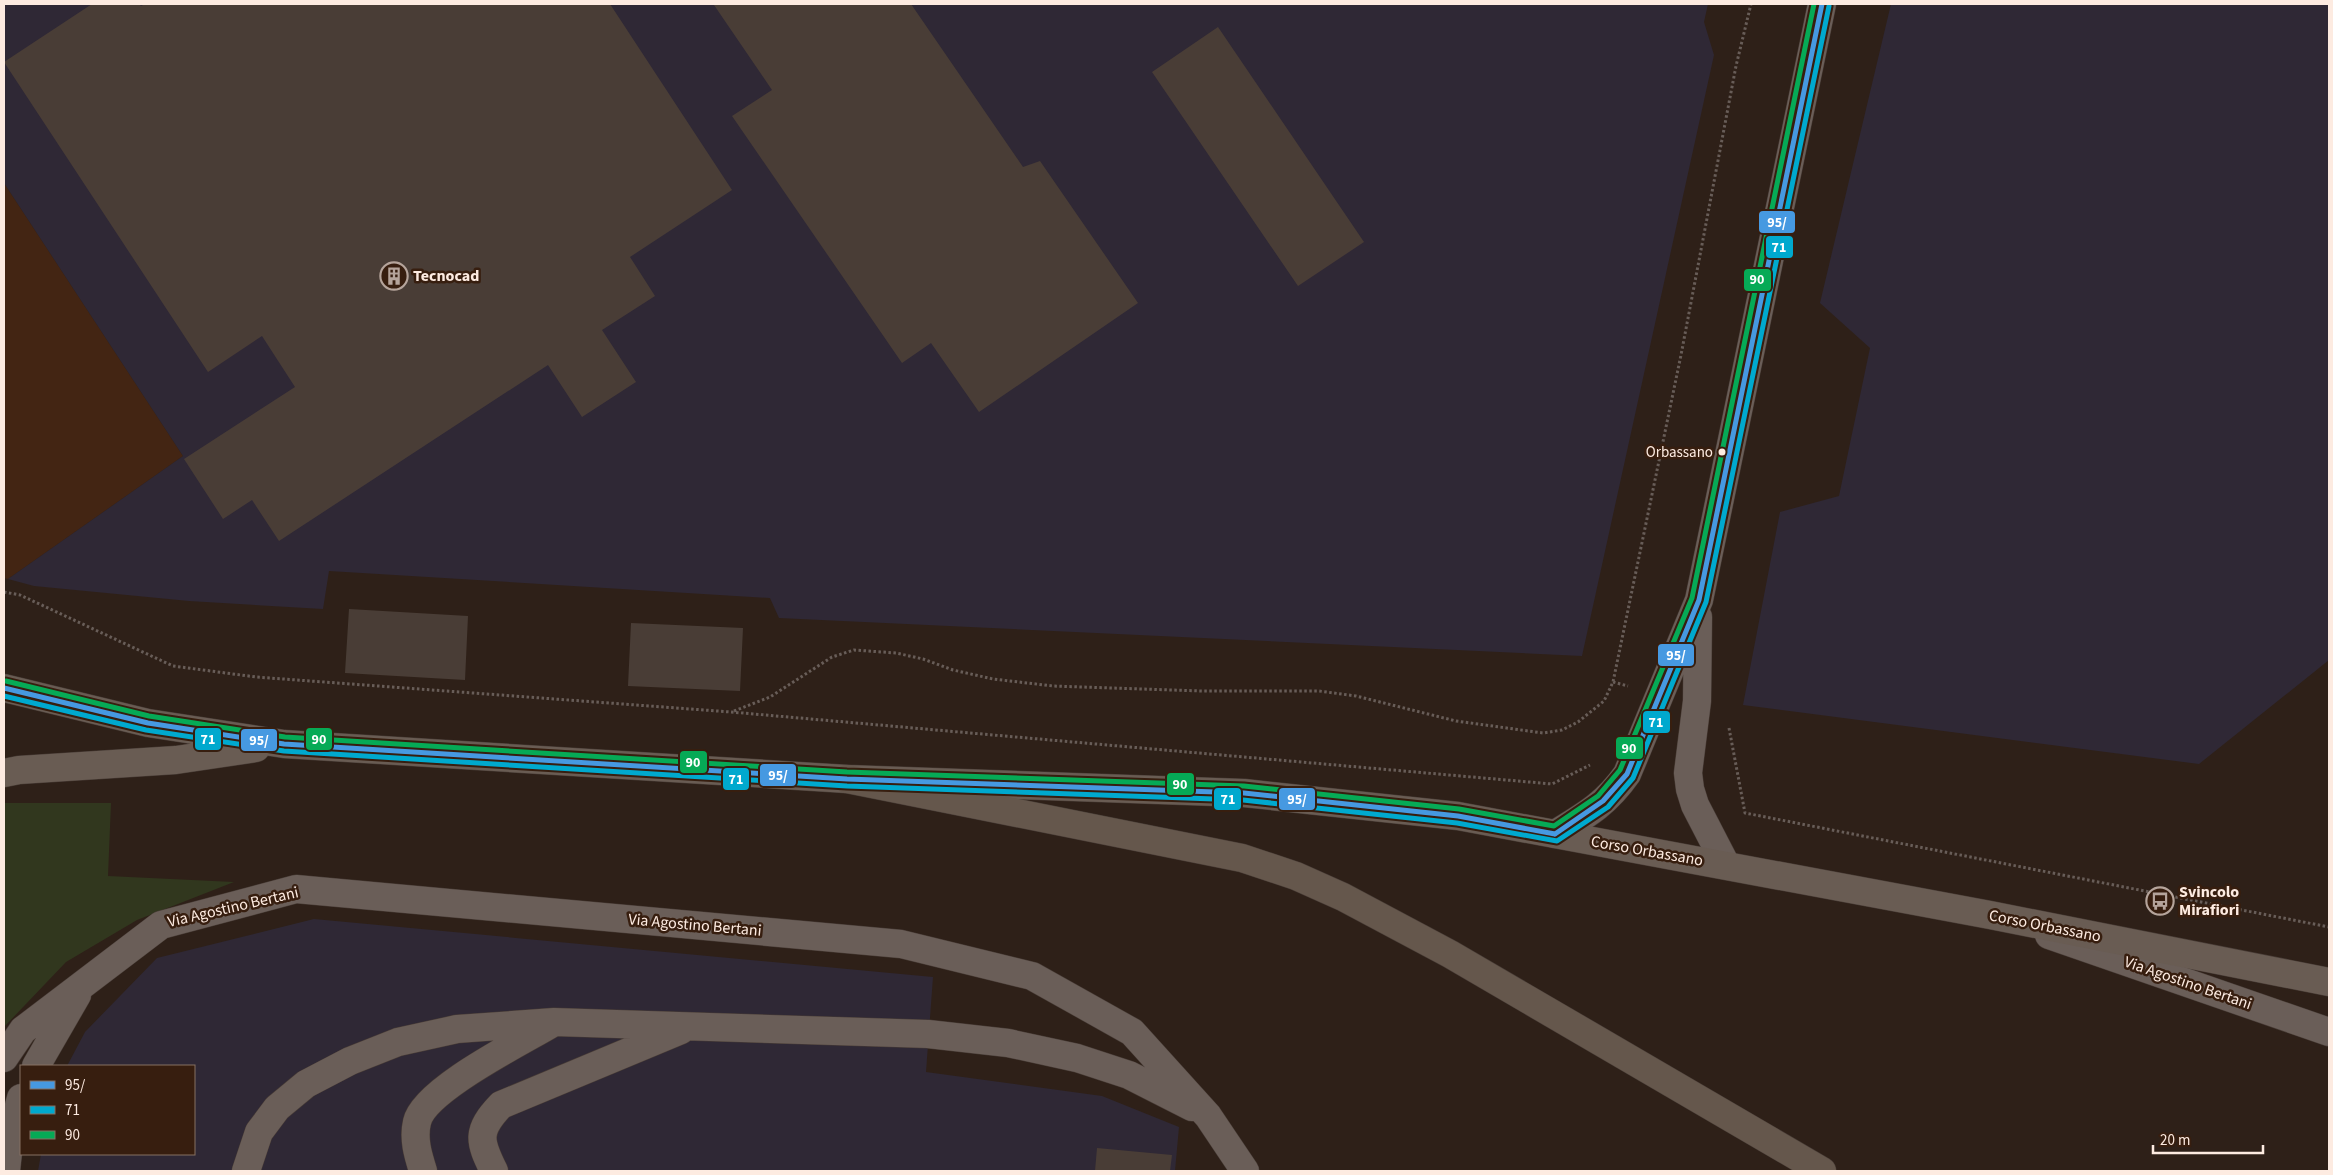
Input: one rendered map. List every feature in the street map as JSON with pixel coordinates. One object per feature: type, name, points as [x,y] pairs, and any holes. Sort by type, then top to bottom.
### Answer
[{"type":"highway","points":[[847,779],[1242,858],[1296,876],[1343,897],[1450,954],[1822,1171]]},
{"type":"main road","name":"Corso Orbassano","points":[[4,688],[148,723],[284,744],[847,779],[1244,793],[1458,816],[1990,915],[2329,982]]},
{"type":"main road","points":[[4,773],[19,770],[176,760],[284,744]]},
{"type":"street","points":[[1726,865],[1695,805],[1688,773],[1697,701],[1699,600],[1822,4]]},
{"type":"street","points":[[1555,834],[1599,806],[1627,774],[1699,600]]},
{"type":"street","name":"Via Agostino Bertani","points":[[4,1058],[23,1030],[161,925],[296,889],[900,944],[1032,976],[1132,1032],[1208,1116],[1246,1171]]},
{"type":"street","name":"Via Agostino Bertani","points":[[1990,915],[2329,1032]]},
{"type":"street","name":"Via Agostino Bertani","points":[[37,1065],[84,983]]},
{"type":"street","points":[[246,1171],[259,1132],[276,1108],[306,1084],[350,1061],[398,1042],[457,1029],[554,1022],[928,1034],[1008,1043],[1077,1058],[1129,1075],[1208,1116]]},
{"type":"street","points":[[422,1171],[416,1148],[417,1121],[427,1104],[450,1084],[554,1022]]},
{"type":"street","points":[[494,1171],[486,1155],[482,1136],[486,1120],[500,1105],[689,1026]]},
{"type":"street","points":[[6,1171],[9,1143],[20,1102]]},
{"type":"path","points":[[731,712],[770,697],[832,657],[854,650],[896,653],[923,659],[952,670],[993,679],[1053,686],[1202,691],[1319,691],[1356,696],[1456,721],[1543,733],[1562,730],[1578,722],[1604,700],[1613,682],[1681,355],[1736,66],[1751,4]]},
{"type":"path","points":[[4,592],[20,595],[173,666],[337,684],[731,712],[1552,784],[1592,764]]},
{"type":"path","points":[[1728,723],[1746,814],[2329,927]]},
{"type":"shaded area","points":[[4,4],[1708,4],[1704,22],[1714,55],[1582,656],[779,618],[770,598],[329,571],[323,609],[189,601],[34,586],[8,579],[183,456],[4,183]]},
{"type":"shaded area","points":[[1891,4],[2329,4],[2329,660],[2199,764],[1743,705],[1780,512],[1839,496],[1870,348],[1820,303]]},
{"type":"shaded area","points":[[4,183],[183,456],[8,579],[4,578]]},
{"type":"shaded area","points":[[314,919],[933,977],[926,1072],[1102,1096],[1179,1127],[1175,1171],[38,1171],[41,1155],[195,1155],[195,1065],[68,1065],[85,1032],[157,958]]},
{"type":"green space","points":[[4,803],[111,803],[108,876],[234,882],[137,920],[66,962],[4,1027]]},
{"type":"building","name":"Tecnocad","points":[[92,4],[139,4],[141,6],[145,4],[610,4],[732,190],[630,257],[655,296],[602,330],[636,382],[582,417],[548,365],[279,541],[252,500],[223,519],[184,459],[295,387],[262,336],[208,372],[4,62]]},
{"type":"building","points":[[911,4],[1023,167],[1040,161],[1138,303],[979,412],[931,343],[902,363],[732,116],[772,90],[714,5]]},
{"type":"building","points":[[1218,27],[1364,242],[1298,286],[1152,72]]},
{"type":"building","points":[[349,609],[468,616],[465,680],[345,673]]},
{"type":"building","points":[[631,623],[743,628],[740,691],[628,686]]},
{"type":"building","points":[[1097,1148],[1172,1155],[1170,1171],[1095,1171]]},
{"type":"transit line","name":"90","points":[[6,681],[149,716],[285,737],[847,772],[1244,786],[1459,809],[1554,826],[1598,796],[1620,770],[1692,598],[1814,4]]},
{"type":"transit line","name":"95/","points":[[1555,834],[1603,801],[1627,774],[1699,600],[1822,4]]},
{"type":"transit line","name":"71","points":[[4,696],[146,730],[284,751],[847,786],[1243,800],[1457,823],[1557,841],[1608,807],[1633,778],[1706,602],[1829,6]]},
{"type":"transit line","name":"95/","points":[[4,688],[148,723],[284,744],[847,779],[1244,793],[1458,816],[1555,834]]},
{"type":"place","name":"Tecnocad","points":[[394,276]]},
{"type":"place","name":"Orbassano","points":[[1722,452]]},
{"type":"place","name":"Svincolo Mirafiori","points":[[2160,901]]}]
